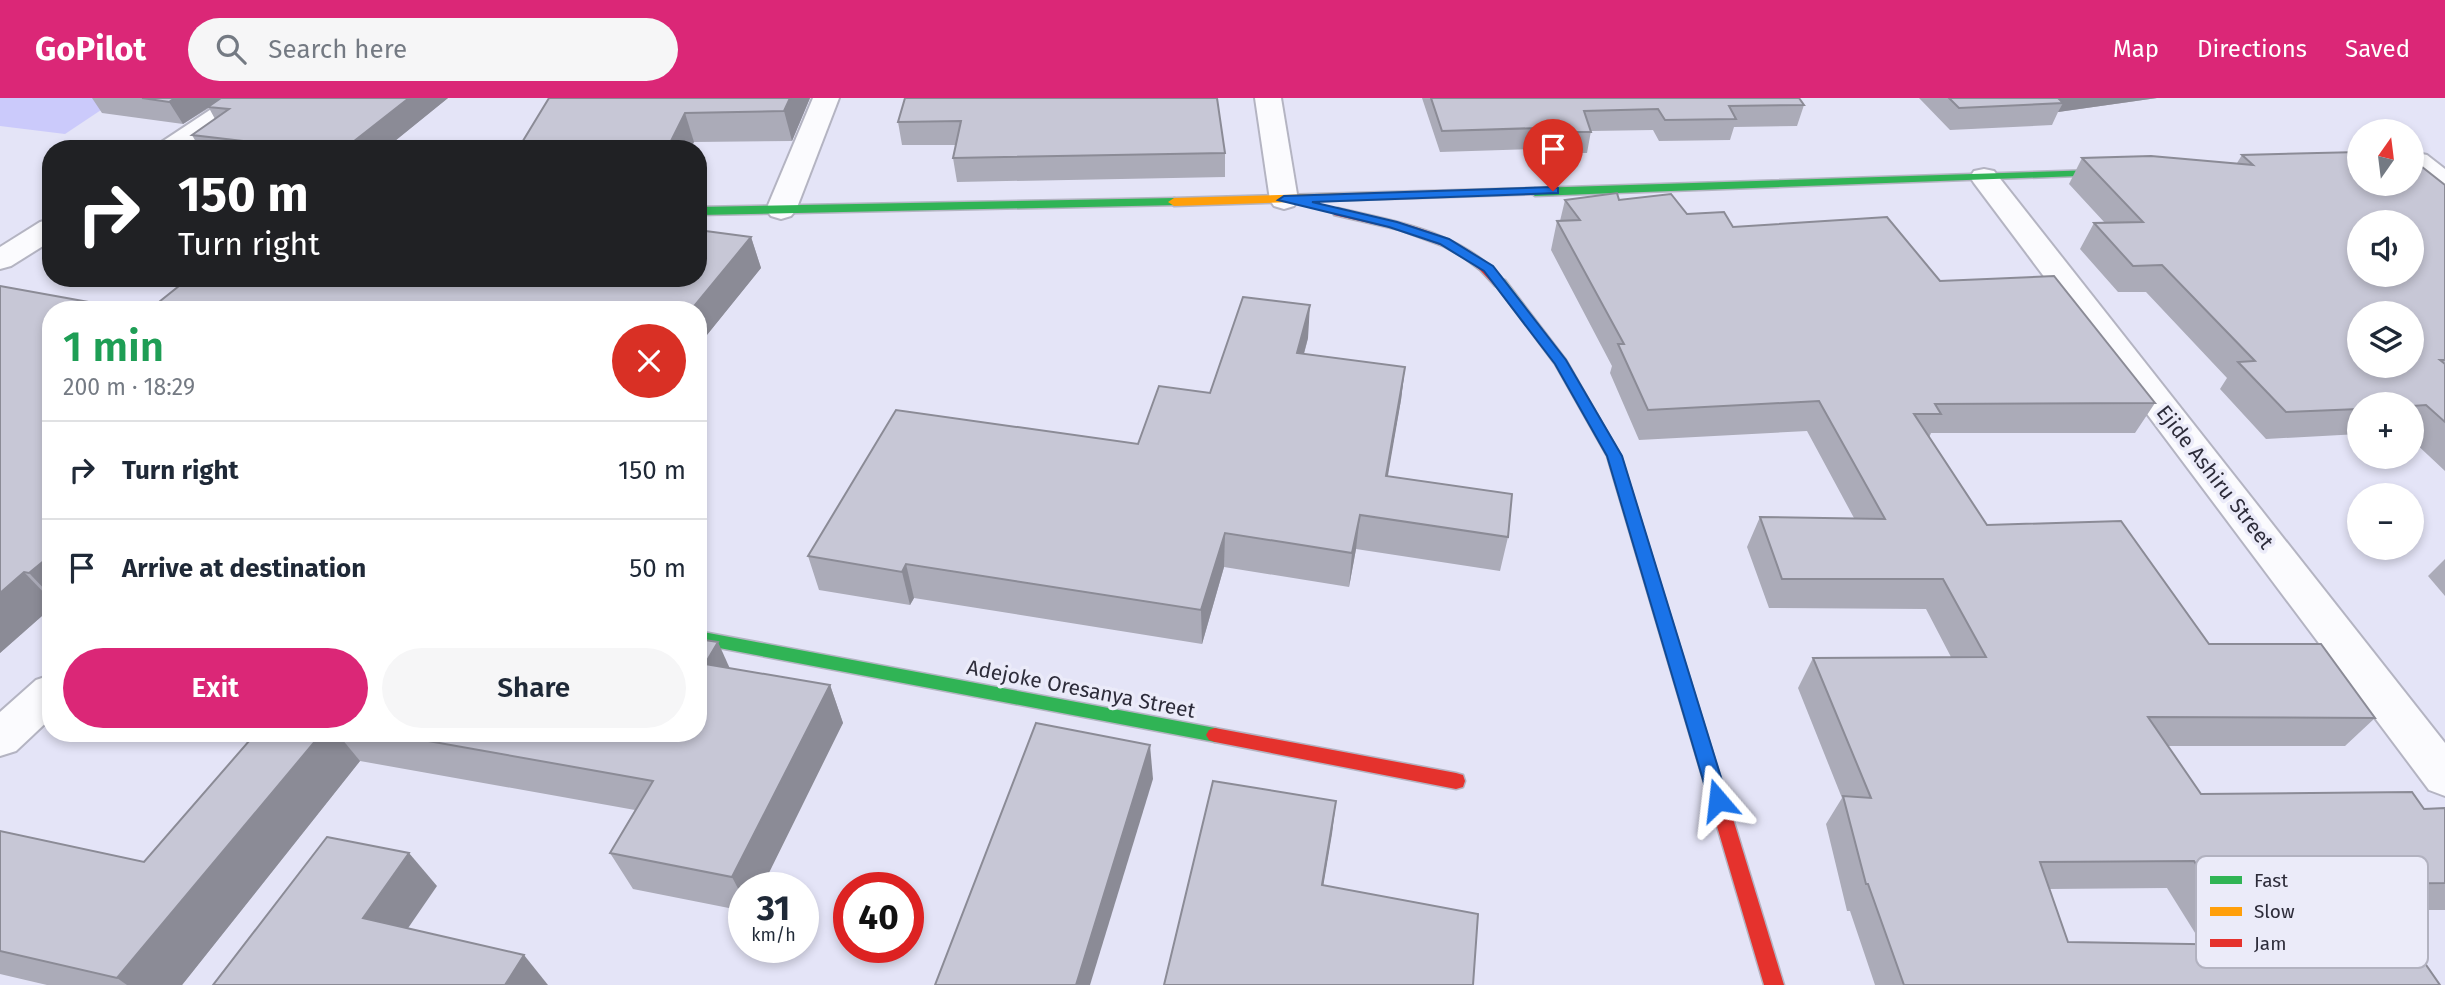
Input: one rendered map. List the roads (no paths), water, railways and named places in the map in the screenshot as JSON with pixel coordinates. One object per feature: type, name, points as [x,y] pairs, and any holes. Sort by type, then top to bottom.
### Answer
[{"type":"street","points":[[183,140],[245,98]]},
{"type":"street","points":[[781,210],[826,98]]},
{"type":"street","points":[[1268,98],[1284,200]]},
{"type":"street","points":[[2424,161],[2445,160]]},
{"type":"street","points":[[2424,168],[2445,183]]},
{"type":"street","points":[[707,211],[1284,200],[2137,171]]},
{"type":"street","name":"Ejide Ashiru Street","points":[[1984,177],[2445,777]]},
{"type":"street","points":[[1284,200],[1392,225],[1445,242],[1489,269],[1561,363],[1614,456],[1774,985]]},
{"type":"street","points":[[0,260],[42,234]]},
{"type":"street","name":"Adejoke Oresanya Street","points":[[707,639],[1455,781]]},
{"type":"street","points":[[0,738],[42,700]]}]
